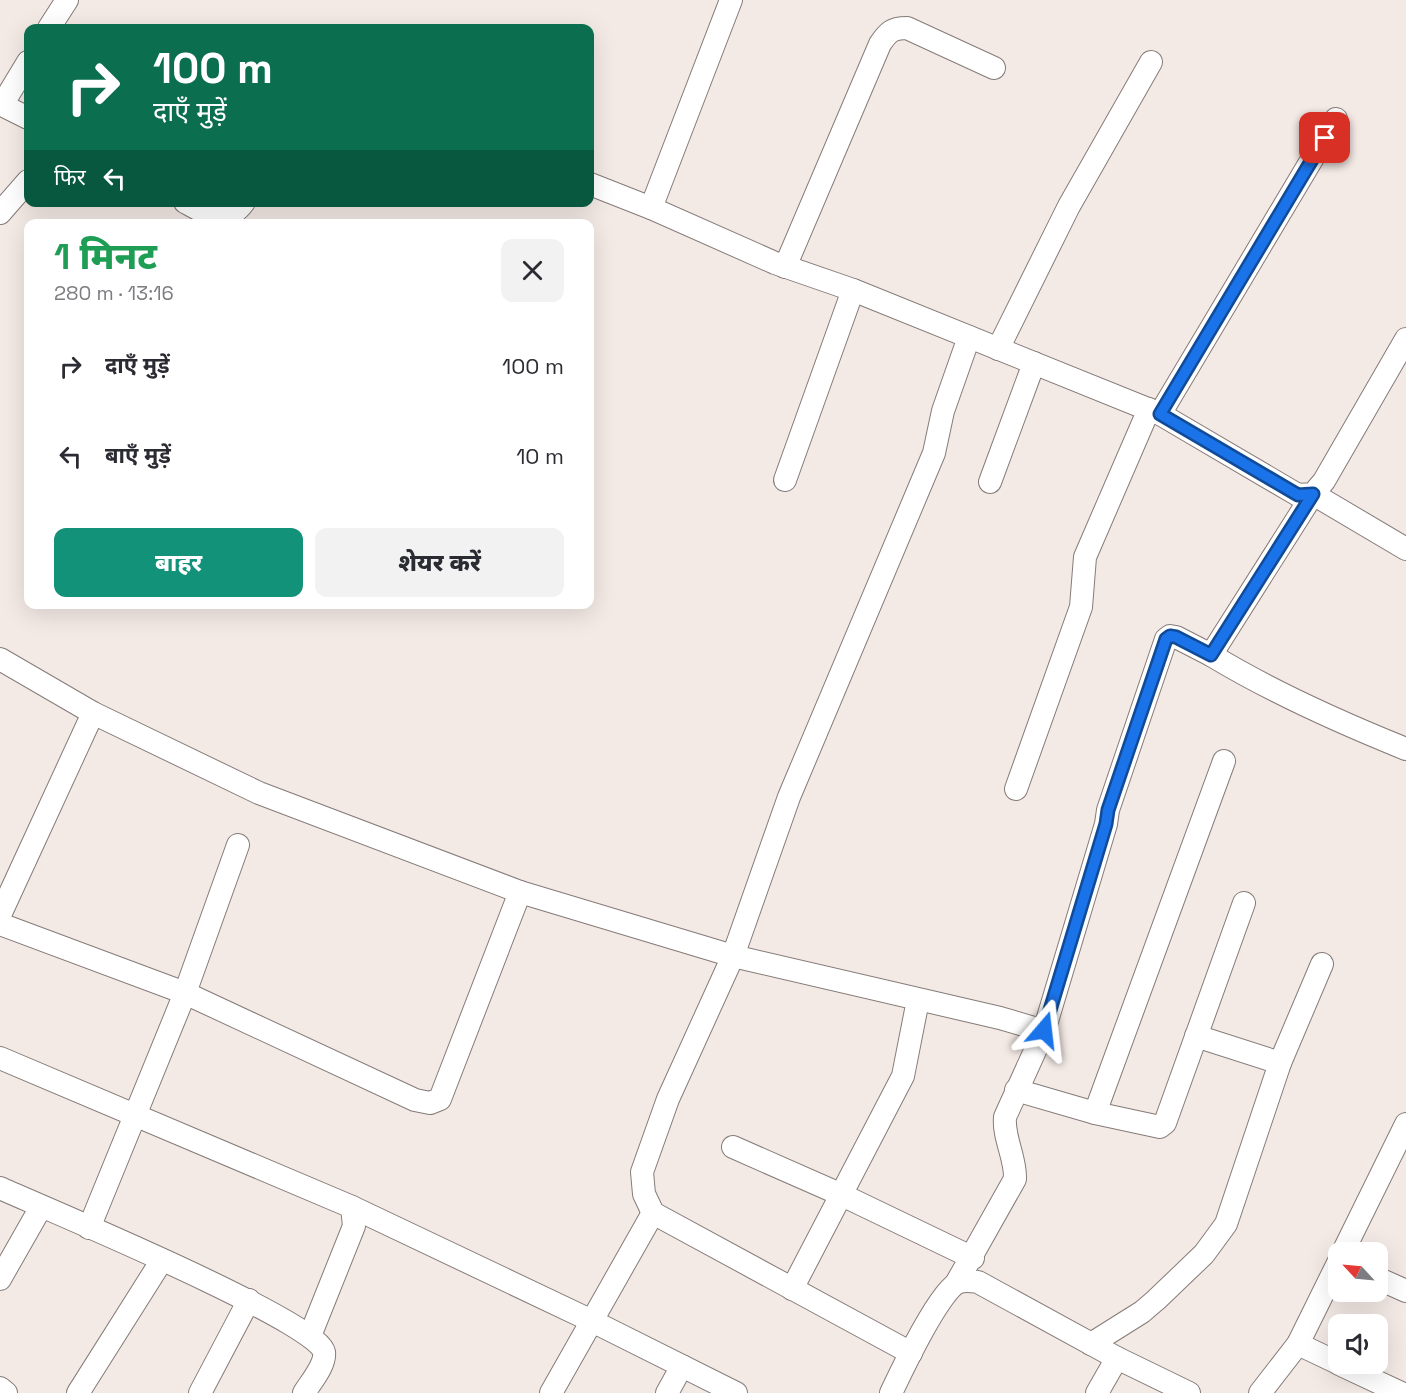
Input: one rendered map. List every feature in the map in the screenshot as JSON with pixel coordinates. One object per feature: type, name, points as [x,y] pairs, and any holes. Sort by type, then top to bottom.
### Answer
[{"type":"street","points":[[52,24],[67,0]]},
{"type":"street","points":[[651,208],[731,0]]},
{"type":"street","points":[[785,267],[880,44],[887,33],[893,29],[907,28],[994,68]]},
{"type":"street","points":[[998,349],[1069,206],[1151,62]]},
{"type":"street","points":[[24,68],[1,105],[24,116]]},
{"type":"street","points":[[1016,789],[1081,607],[1085,557],[1154,412],[1336,119]]},
{"type":"street","points":[[0,213],[24,186]]},
{"type":"street","points":[[594,186],[785,267],[853,290],[1154,412],[1298,495],[1313,494],[1406,549]]},
{"type":"street","points":[[194,207],[224,217],[236,213],[240,207]]},
{"type":"street","points":[[785,480],[853,290]]},
{"type":"street","points":[[911,1353],[653,1213],[644,1194],[642,1172],[668,1099],[733,956],[789,797],[934,453],[943,411],[969,337]]},
{"type":"street","points":[[1211,655],[1313,494],[1324,481],[1406,339]]},
{"type":"street","points":[[990,482],[1034,363]]},
{"type":"street","points":[[891,1393],[944,1296],[957,1282],[973,1258],[1015,1179],[1004,1125],[1007,1108],[1044,1030],[1108,810],[1166,639],[1170,636],[1176,637],[1253,680],[1356,729],[1406,749]]},
{"type":"street","points":[[0,659],[93,713],[259,793],[520,892],[733,956],[1044,1030]]},
{"type":"street","points":[[0,915],[93,713]]},
{"type":"street","points":[[1095,1113],[1224,761]]},
{"type":"street","points":[[89,1228],[185,993],[238,845]]},
{"type":"street","points":[[0,924],[185,993],[415,1100],[430,1103],[440,1099],[520,892]]},
{"type":"street","points":[[1016,1090],[1095,1113],[1160,1127],[1164,1124],[1244,903]]},
{"type":"street","points":[[1091,1344],[1142,1312],[1156,1300],[1204,1254],[1226,1224],[1280,1063],[1322,963]]},
{"type":"street","points":[[792,1289],[903,1076],[918,1000]]},
{"type":"street","points":[[1196,1036],[1280,1063]]},
{"type":"street","points":[[0,1058],[352,1207],[592,1321],[735,1393]]},
{"type":"street","points":[[1348,1242],[1406,1124]]},
{"type":"street","points":[[733,1147],[842,1195],[973,1258]]},
{"type":"street","points":[[0,1188],[249,1300],[310,1336],[320,1344],[324,1352],[323,1361],[304,1393]]},
{"type":"street","points":[[0,1279],[41,1207]]},
{"type":"street","points":[[310,1336],[354,1226],[352,1207]]},
{"type":"street","points":[[551,1393],[653,1213]]},
{"type":"street","points":[[78,1393],[162,1260]]},
{"type":"street","points":[[957,1282],[978,1282],[1117,1358],[1189,1393]]},
{"type":"street","points":[[1260,1393],[1298,1344],[1328,1283]]},
{"type":"street","points":[[1388,1283],[1406,1291]]},
{"type":"street","points":[[200,1393],[249,1300]]},
{"type":"street","points":[[1298,1344],[1328,1358]]},
{"type":"street","points":[[1097,1393],[1117,1358]]},
{"type":"street","points":[[668,1393],[682,1366]]},
{"type":"street","points":[[1362,1374],[1401,1393]]},
{"type":"street","points":[[0,1388],[6,1393]]},
{"type":"route","points":[[1044,1030],[1106,824],[1108,810],[1166,639],[1170,636],[1176,637],[1211,655],[1313,494],[1298,495],[1160,414],[1325,138]]}]
